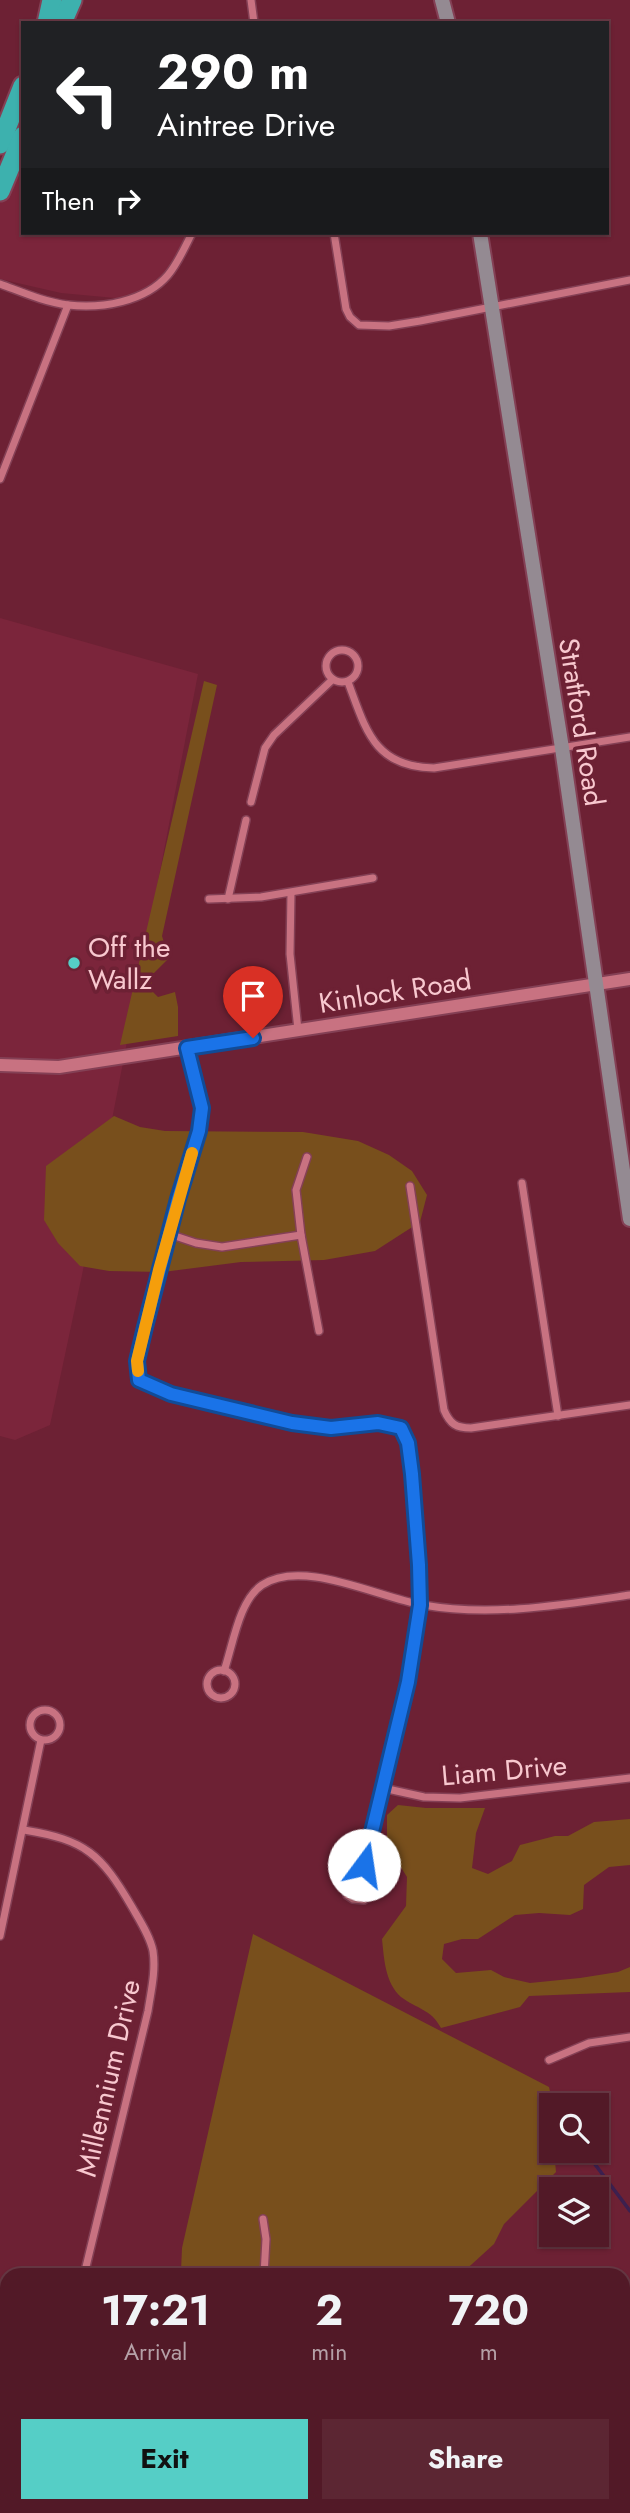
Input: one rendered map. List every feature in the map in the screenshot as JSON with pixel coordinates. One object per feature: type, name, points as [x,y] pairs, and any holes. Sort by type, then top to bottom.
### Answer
[{"type":"highway","points":[[47,21],[52,0]]},
{"type":"highway","points":[[62,21],[72,0]]},
{"type":"highway","points":[[0,144],[21,91]]},
{"type":"highway","points":[[0,191],[21,140]]},
{"type":"main road","points":[[442,0],[447,21]]},
{"type":"main road","name":"Stratford Road","points":[[480,235],[562,748],[630,1219]]},
{"type":"street","points":[[251,0],[254,21]]},
{"type":"street","points":[[0,284],[68,305],[99,305],[120,301],[140,295],[170,274],[191,235]]},
{"type":"street","points":[[334,235],[346,309],[359,325],[389,326],[630,280]]},
{"type":"street","points":[[0,479],[68,305]]},
{"type":"street","points":[[345,650],[354,655],[358,665],[356,675],[348,682],[332,680],[326,670],[327,660],[335,652],[345,650]]},
{"type":"street","points":[[251,802],[265,748],[274,735],[332,680]]},
{"type":"street","points":[[348,682],[366,733],[379,750],[396,762],[415,768],[434,768],[630,737]]},
{"type":"street","points":[[228,899],[246,820]]},
{"type":"street","points":[[209,899],[261,898],[373,877]]},
{"type":"street","points":[[290,893],[290,954],[298,1031]]},
{"type":"street","name":"Kinlock Road","points":[[0,1065],[59,1067],[630,979]]},
{"type":"street","points":[[187,1048],[202,1108],[199,1131],[169,1234],[137,1361],[139,1380],[171,1394],[292,1423],[331,1428],[391,1424],[401,1428],[408,1443],[420,1605],[408,1682],[364,1865],[375,1885],[374,1891],[364,1900],[353,1899],[346,1895],[345,1878],[352,1870],[364,1865]]},
{"type":"street","points":[[307,1157],[296,1190],[301,1235],[319,1331]]},
{"type":"street","points":[[522,1183],[558,1416]]},
{"type":"street","points":[[410,1186],[444,1410],[453,1425],[461,1428],[630,1405]]},
{"type":"street","points":[[169,1234],[196,1243],[222,1247],[301,1235]]},
{"type":"street","points":[[224,1671],[240,1613],[261,1585],[283,1577],[316,1576],[420,1605],[453,1609],[507,1609],[630,1595]]},
{"type":"street","points":[[48,1710],[57,1717],[60,1729],[53,1738],[41,1740],[32,1733],[30,1722],[36,1712],[48,1710]]},
{"type":"street","points":[[0,1936],[41,1740]]},
{"type":"street","name":"Liam Drive","points":[[383,1788],[424,1797],[460,1798],[630,1778]]},
{"type":"street","name":"Millennium Drive","points":[[24,1830],[55,1835],[85,1847],[99,1858],[121,1888],[141,1923],[153,1952],[154,1976],[148,2011],[86,2268]]},
{"type":"street","points":[[549,2060],[589,2043],[630,2037]]},
{"type":"street","points":[[263,2219],[266,2239],[264,2268]]},
{"type":"shaded area","points":[[21,148],[21,235],[197,235],[176,273],[126,299],[61,293],[0,279],[0,201]]},
{"type":"shaded area","points":[[0,618],[198,674],[82,1275],[50,1425],[15,1440],[0,1436]]},
{"type":"shaded area","points":[[204,681],[217,685],[162,936],[169,958],[151,976],[152,991],[158,997],[175,992],[178,1036],[120,1045]]},
{"type":"shaded area","points":[[114,1116],[140,1127],[165,1131],[303,1132],[358,1141],[389,1155],[412,1171],[427,1195],[420,1222],[375,1251],[324,1260],[241,1262],[163,1272],[109,1271],[80,1266],[58,1243],[44,1220],[46,1166]]},
{"type":"shaded area","points":[[398,1805],[485,1808],[476,1833],[472,1868],[488,1874],[512,1861],[520,1845],[555,1836],[568,1836],[594,1822],[630,1819],[630,1865],[609,1867],[584,1885],[583,1909],[570,1915],[515,1915],[478,1939],[462,1939],[444,1944],[442,1959],[456,1973],[491,1970],[504,1977],[530,1983],[618,1972],[630,1967],[630,1992],[529,1996],[520,2007],[441,2028],[428,2013],[401,1997],[388,1978],[382,1939],[406,1906],[407,1877],[387,1845],[387,1815]]},
{"type":"shaded area","points":[[253,1934],[549,2087],[550,2093],[539,2093],[539,2163],[555,2163],[556,2172],[551,2177],[539,2177],[539,2189],[504,2224],[494,2244],[468,2268],[181,2268],[182,2248]]},
{"type":"waterway","points":[[594,2163],[630,2211]]},
{"type":"slow traffic","points":[[138,1371],[137,1361],[159,1270],[192,1153]]},
{"type":"place","name":"Off the Wallz","points":[[74,963]]},
{"type":"route","points":[[253,1038],[187,1048],[202,1108],[199,1131],[178,1199],[145,1327],[137,1361],[139,1380],[171,1394],[292,1423],[331,1428],[391,1424],[401,1428],[408,1443],[420,1605],[408,1682],[364,1865]]}]
